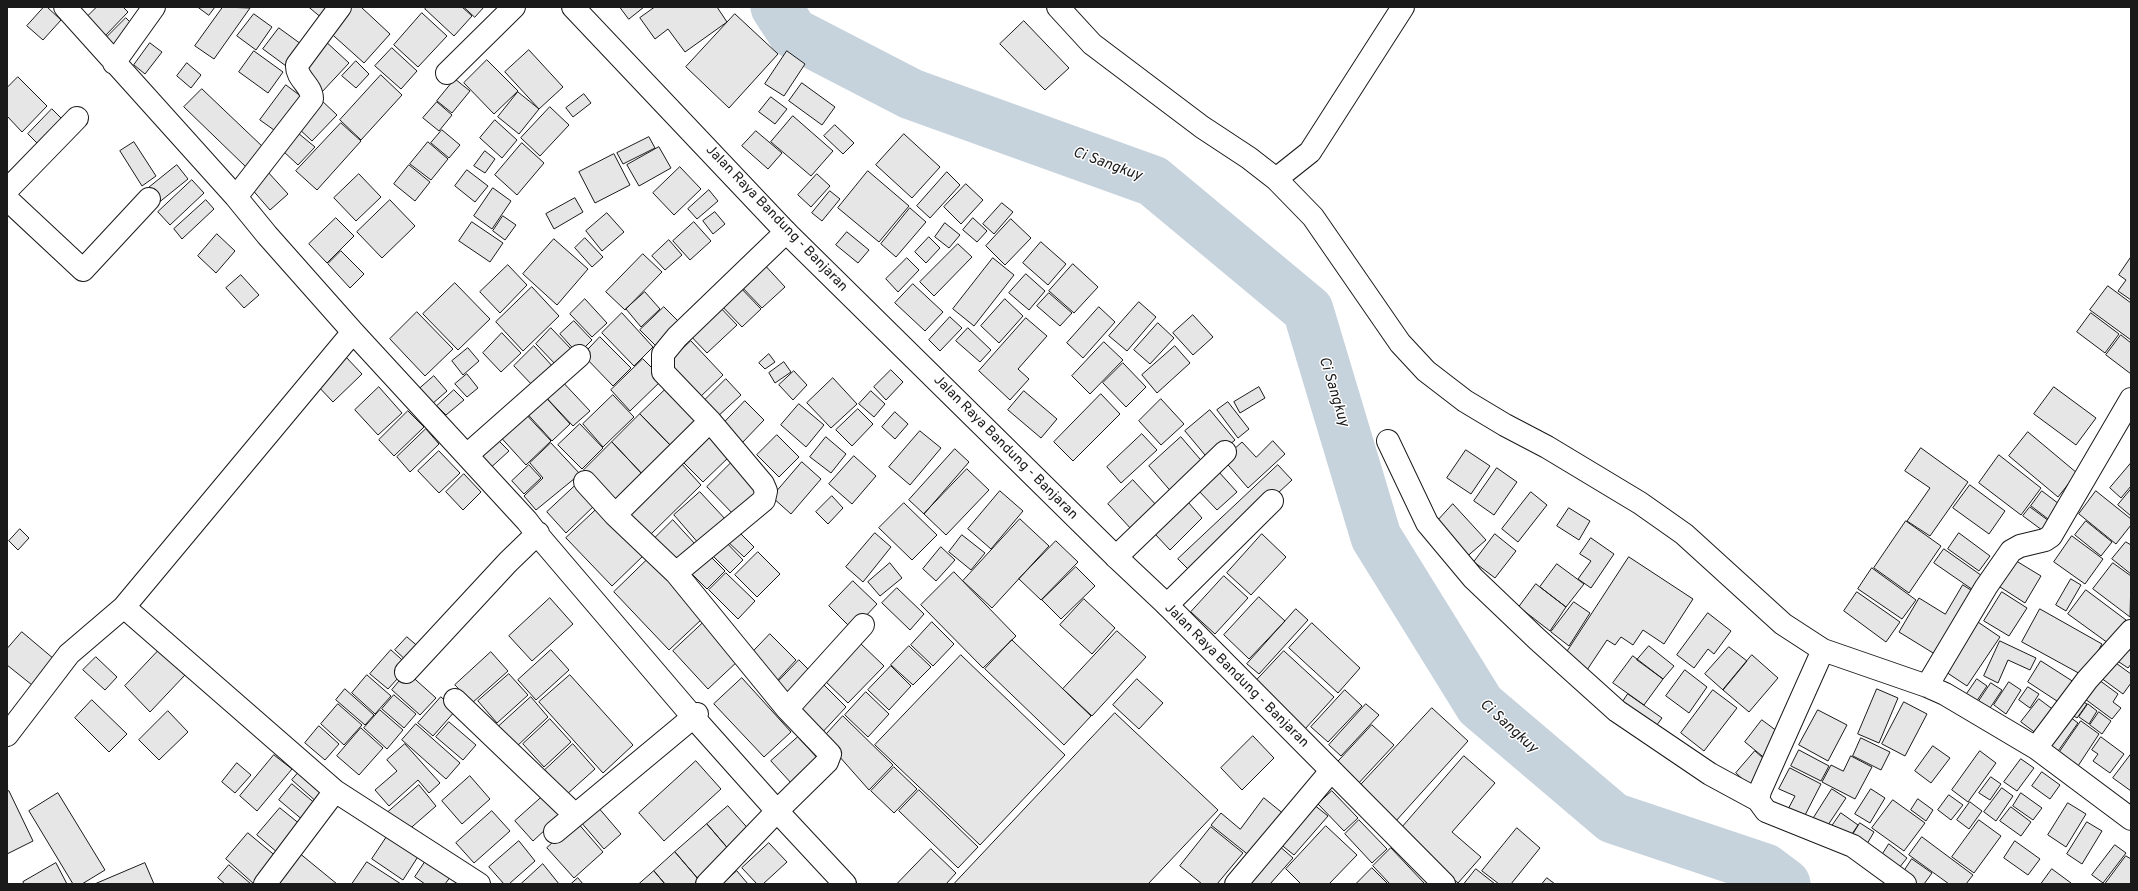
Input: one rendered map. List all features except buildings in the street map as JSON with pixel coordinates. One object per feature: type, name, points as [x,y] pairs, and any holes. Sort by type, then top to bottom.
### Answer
[{"type":"street","points":[[65,7],[236,197],[267,235],[353,332],[527,521],[694,718],[845,884]]},
{"type":"street","points":[[114,63],[154,7]]},
{"type":"street","points":[[236,197],[312,99],[312,93],[296,72],[297,65],[340,7]]},
{"type":"street","points":[[447,73],[514,7]]},
{"type":"street","name":"Jalan Raya Bandung - Banjaran","points":[[573,7],[786,232],[1116,557],[1167,605],[1444,884]]},
{"type":"street","points":[[1058,7],[1092,44],[1202,127],[1249,158],[1276,179],[1313,217],[1400,343],[1426,371],[1465,400],[1505,425],[1547,447],[1640,503],[1684,534],[1783,624],[1823,650],[1927,686],[1945,694],[2036,748],[2131,819]]},
{"type":"street","points":[[1276,179],[1310,152],[1403,7]]},
{"type":"street","points":[[7,190],[77,118]]},
{"type":"street","points":[[7,200],[83,270],[149,199]]},
{"type":"street","points":[[676,573],[764,500],[766,491],[763,484],[710,421],[663,372],[663,354],[676,337],[786,232]]},
{"type":"street","points":[[7,735],[69,654],[124,607],[353,332]]},
{"type":"street","points":[[467,455],[579,356]]},
{"type":"street","points":[[1927,686],[2003,560],[2011,551],[2020,546],[2045,540],[2051,536],[2131,400]]},
{"type":"street","points":[[615,515],[710,421]]},
{"type":"street","points":[[1388,441],[1427,523],[1473,578],[1536,640],[1617,711],[1710,774],[1758,800],[1766,811],[1853,846],[1905,884]]},
{"type":"street","points":[[1116,557],[1225,452]]},
{"type":"street","points":[[585,482],[615,515],[676,573],[787,709],[830,754],[827,762],[777,811]]},
{"type":"street","points":[[1167,605],[1272,501]]},
{"type":"street","points":[[406,672],[508,562],[538,533],[537,534]]},
{"type":"street","points":[[124,607],[336,791],[479,884]]},
{"type":"street","points":[[787,709],[864,625]]},
{"type":"street","points":[[2036,748],[2087,680],[2131,631]]},
{"type":"street","points":[[1758,800],[1760,791],[1823,650]]},
{"type":"street","points":[[455,700],[574,814]]},
{"type":"street","points":[[555,832],[574,814],[696,714],[694,718]]},
{"type":"street","points":[[1236,884],[1331,771]]},
{"type":"street","points":[[265,884],[336,791]]},
{"type":"street","points":[[707,884],[781,807],[777,811]]},
{"type":"waterway","name":"Ci Sangkuy","points":[[776,7],[793,33],[911,94],[1153,181],[1308,310],[1376,537],[1480,705],[1613,818],[1765,869],[1785,884]]}]
